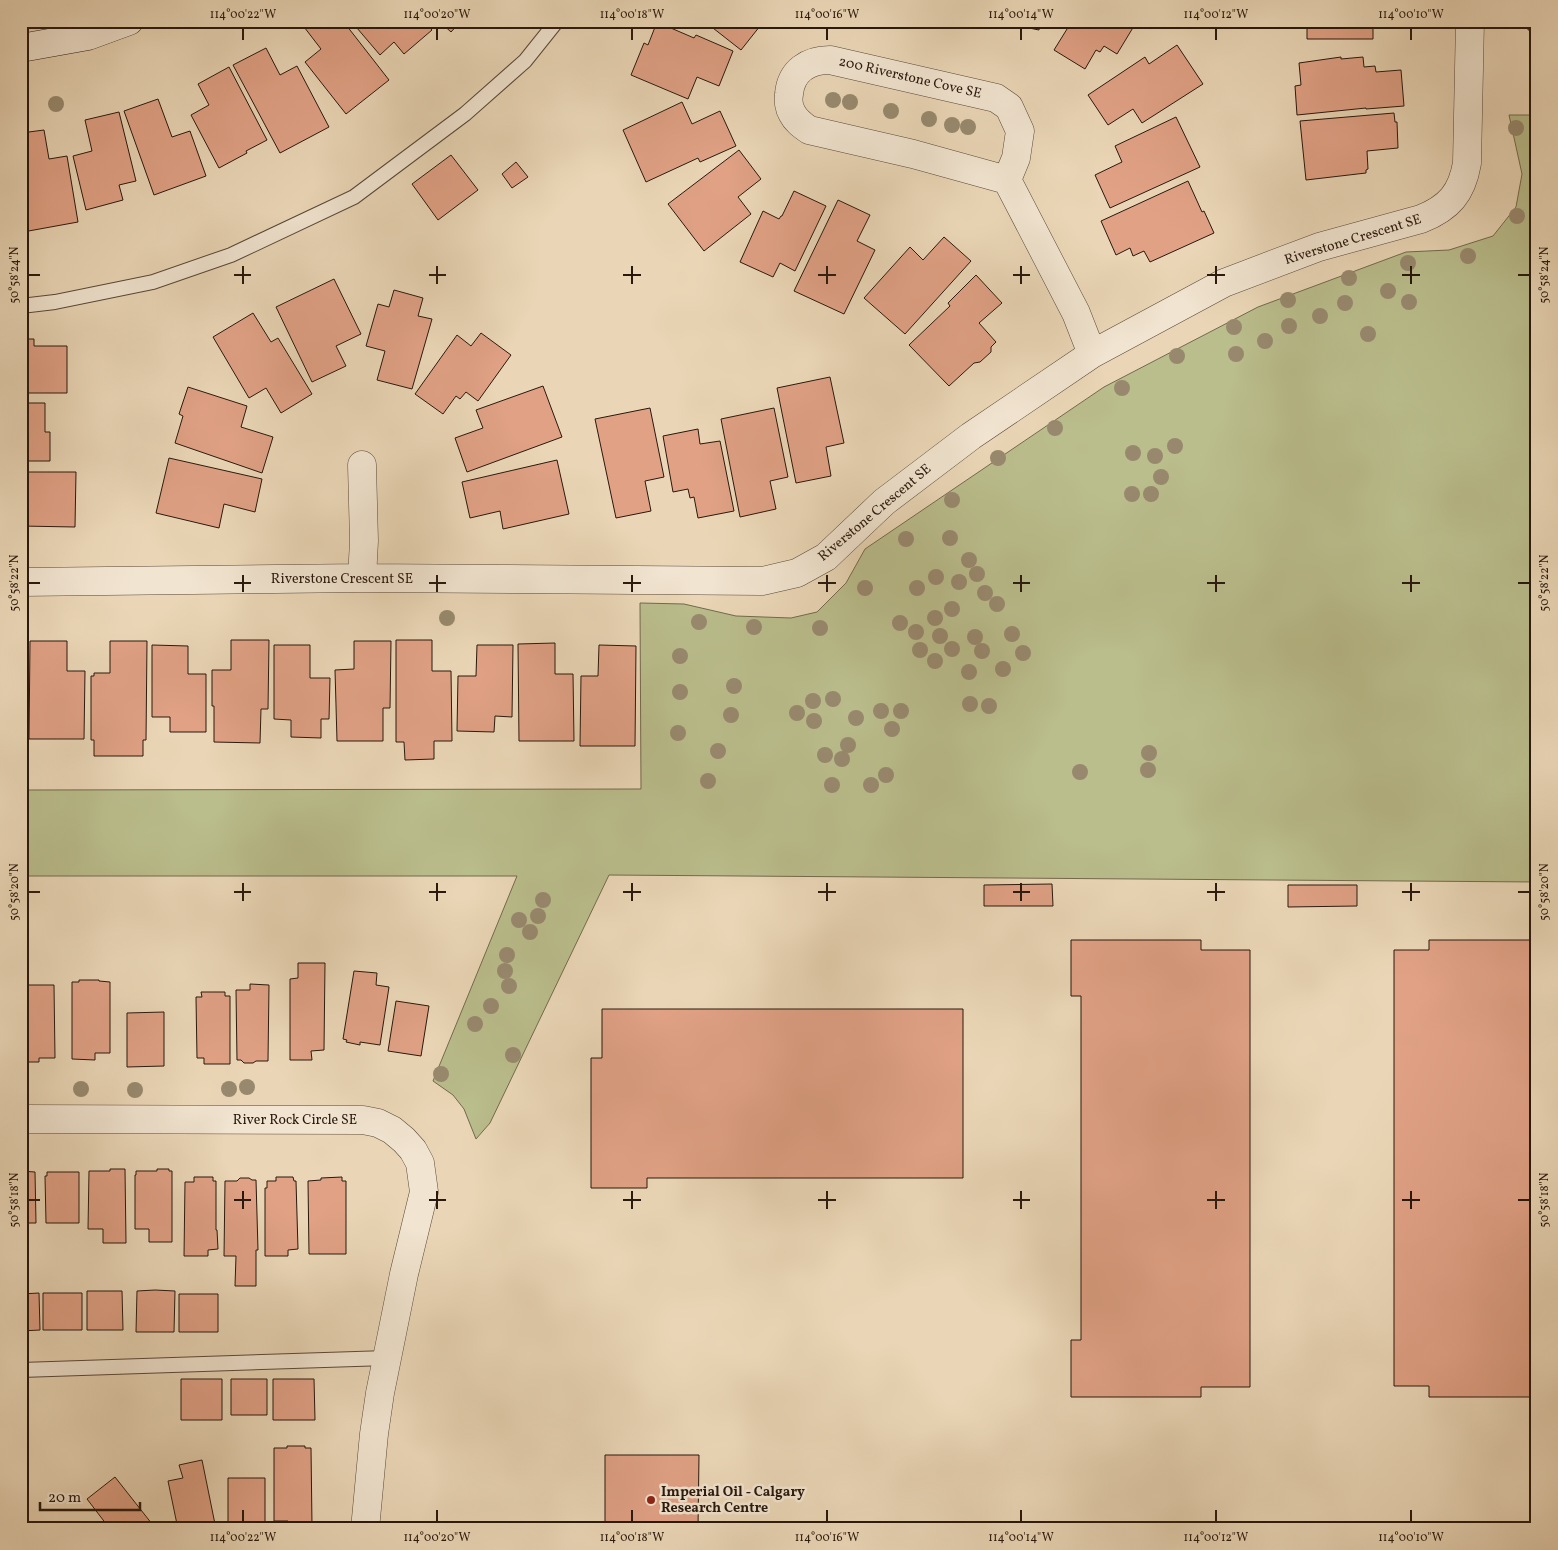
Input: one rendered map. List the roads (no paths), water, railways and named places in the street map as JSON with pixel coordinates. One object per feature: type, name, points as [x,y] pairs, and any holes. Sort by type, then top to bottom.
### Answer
[{"type":"street","points":[[21,48],[88,36],[129,21]]},
{"type":"street","name":"Riverstone Crescent SE","points":[[21,582],[362,578],[762,581],[797,573],[826,556],[884,502],[971,436],[1092,354],[1224,283],[1319,247],[1421,219],[1445,207],[1461,187],[1467,164],[1470,21]]},
{"type":"street","name":"200 Riverstone Cove SE","points":[[830,60],[996,98],[1009,107],[1020,131],[1016,158],[1007,180],[913,154],[809,130],[799,122],[792,112],[788,99],[794,77],[801,68],[809,63],[830,60]]},
{"type":"street","points":[[1007,180],[1076,313],[1092,354]]},
{"type":"street","points":[[362,466],[364,541],[362,578]]},
{"type":"street","name":"River Rock Circle SE","points":[[21,1120],[363,1120],[378,1123],[392,1130],[413,1150],[420,1163],[424,1192],[404,1274],[387,1358],[374,1434],[365,1529]]},
{"type":"lane","points":[[21,306],[55,302],[153,282],[231,255],[354,197],[465,114],[525,61],[557,21]]},
{"type":"lane","points":[[21,1370],[387,1358]]},
{"type":"place","name":"Imperial Oil - Calgary Research Centre","points":[[651,1500]]}]
